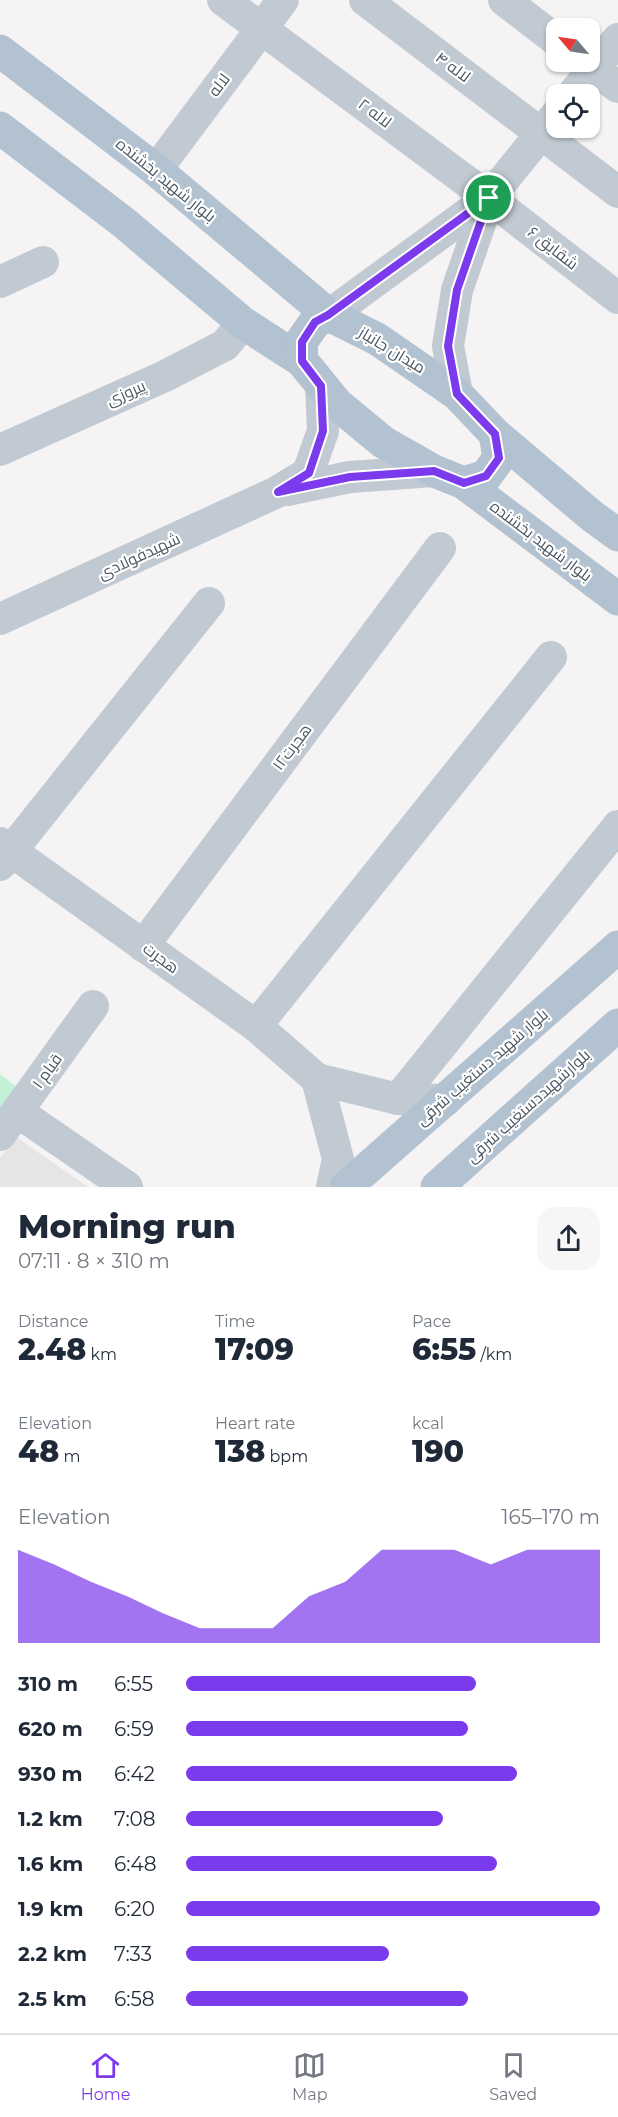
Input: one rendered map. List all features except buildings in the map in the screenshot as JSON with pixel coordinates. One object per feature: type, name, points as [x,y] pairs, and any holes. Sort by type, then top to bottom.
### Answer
[{"type":"main road","name":"بلوار شهید بخشنده","points":[[0,51],[156,170],[328,315]]},
{"type":"main road","points":[[0,128],[123,222],[243,323],[311,373],[338,404],[383,442],[434,471],[464,483],[486,476],[499,458],[495,434]]},
{"type":"main road","points":[[311,373],[302,342],[315,322],[328,315]]},
{"type":"main road","name":"میدان جانباز","points":[[328,315],[377,339],[457,394],[495,434]]},
{"type":"main road","points":[[495,434],[592,516],[618,535]]},
{"type":"main road","name":"بلوار شهید بخشنده","points":[[464,483],[618,599]]},
{"type":"main road","name":"بلوار شهید دستغیب شرقی","points":[[346,1187],[618,948]]},
{"type":"main road","name":"بلوارشهیددستغیب شرقی","points":[[449,1184],[618,1025]]},
{"type":"street","name":"لاله ۲","points":[[223,0],[489,198]]},
{"type":"street","name":"لاله","points":[[156,170],[283,0]]},
{"type":"street","name":"لاله ۴","points":[[365,0],[546,123]]},
{"type":"street","points":[[504,0],[546,32]]},
{"type":"street","points":[[600,70],[618,39]]},
{"type":"street","points":[[585,84],[599,72]]},
{"type":"street","points":[[328,315],[489,198],[546,129]]},
{"type":"street","name":"لاله ۴","points":[[562,138],[618,192]]},
{"type":"street","points":[[457,394],[448,346],[451,324],[457,290],[489,198]]},
{"type":"street","name":"شقایق ۶","points":[[489,198],[618,298]]},
{"type":"street","points":[[0,282],[43,262]]},
{"type":"street","name":"پیروزی","points":[[0,450],[165,376],[225,345],[243,323]]},
{"type":"street","points":[[278,492],[309,473],[323,431],[311,373]]},
{"type":"street","points":[[278,492],[350,477],[434,471]]},
{"type":"street","name":"شهیدفولادی","points":[[0,619],[278,492]]},
{"type":"street","name":"هجرت۱۲","points":[[144,946],[440,548]]},
{"type":"street","points":[[3,854],[209,603]]},
{"type":"street","points":[[256,1026],[551,657]]},
{"type":"street","points":[[398,1099],[618,826]]},
{"type":"street","name":"هجرت","points":[[3,854],[144,946],[256,1026],[317,1079]]},
{"type":"street","name":"قیام ۱","points":[[9,1123],[93,1006]]},
{"type":"street","points":[[332,1187],[338,1158],[317,1079],[398,1099],[446,1100]]},
{"type":"street","points":[[9,1123],[128,1187]]},
{"type":"shaded area","points":[[16,1137],[88,1187],[0,1187],[0,1158]]},
{"type":"green space","points":[[0,1074],[18,1088],[0,1111]]},
{"type":"route","points":[[489,198],[457,290],[448,346],[457,394],[495,434],[499,458],[486,476],[464,483],[434,471],[350,477],[278,492],[309,473],[323,431],[321,386],[302,361],[302,342],[315,322],[328,315],[489,198]]}]
